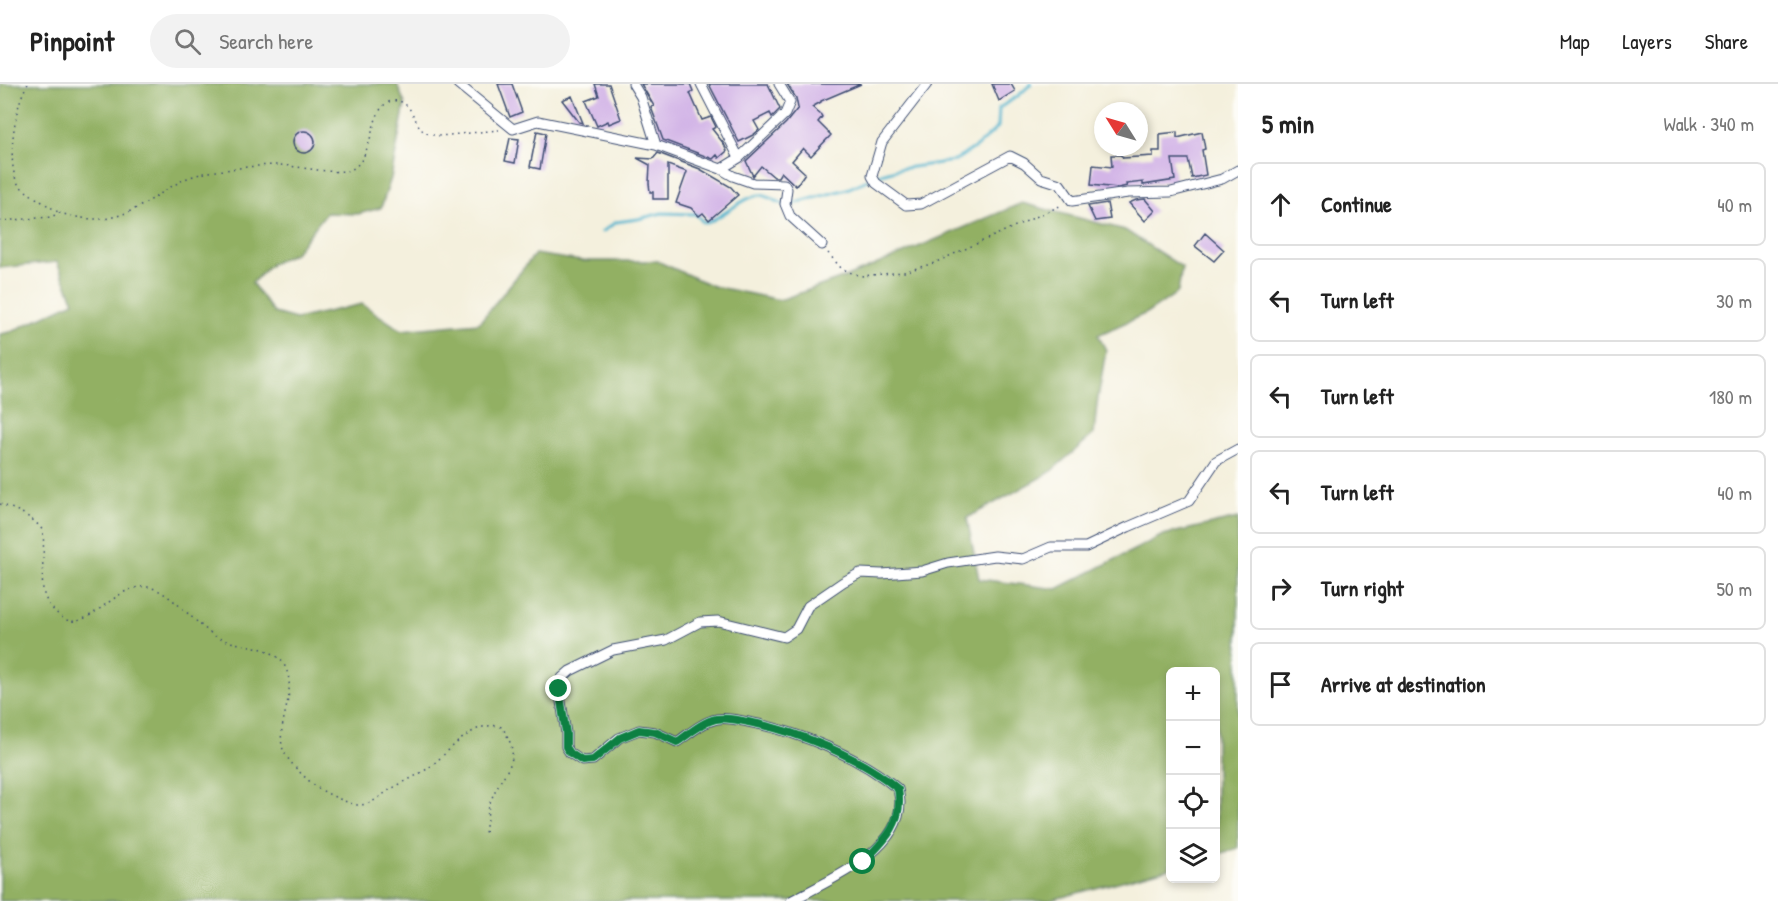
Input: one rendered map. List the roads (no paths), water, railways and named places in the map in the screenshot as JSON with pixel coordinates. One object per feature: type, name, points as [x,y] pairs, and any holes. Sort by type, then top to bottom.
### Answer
[{"type":"street","points":[[458,84],[513,129],[538,121],[656,145],[753,183],[784,184],[787,189],[785,204],[790,216],[822,245]]},
{"type":"street","points":[[633,84],[641,97],[656,145]]},
{"type":"street","points":[[701,84],[739,158]]},
{"type":"street","points":[[721,169],[739,158],[785,114],[790,102],[779,84]]},
{"type":"street","points":[[927,84],[882,142],[872,176],[876,183],[906,205],[921,204],[1010,156],[1024,162],[1041,178],[1060,184],[1072,201],[1128,194],[1171,192],[1222,179],[1238,170]]},
{"type":"street","points":[[791,901],[863,862],[879,847],[891,832],[898,816],[900,803],[898,789],[884,777],[799,734],[767,725],[730,719],[717,719],[703,724],[677,742],[655,732],[639,730],[620,738],[593,760],[582,761],[570,753],[566,747],[559,689],[562,678],[570,671],[613,650],[666,640],[700,622],[718,621],[784,637],[796,629],[808,606],[860,573],[922,571],[948,563],[995,556],[1023,560],[1051,547],[1086,547],[1189,501],[1216,462],[1238,449]]},
{"type":"waterway","points":[[602,232],[616,222],[662,213],[696,214],[707,223],[757,195],[789,205],[847,189],[899,169],[954,161],[976,147],[998,127],[999,108],[1031,84]]}]
